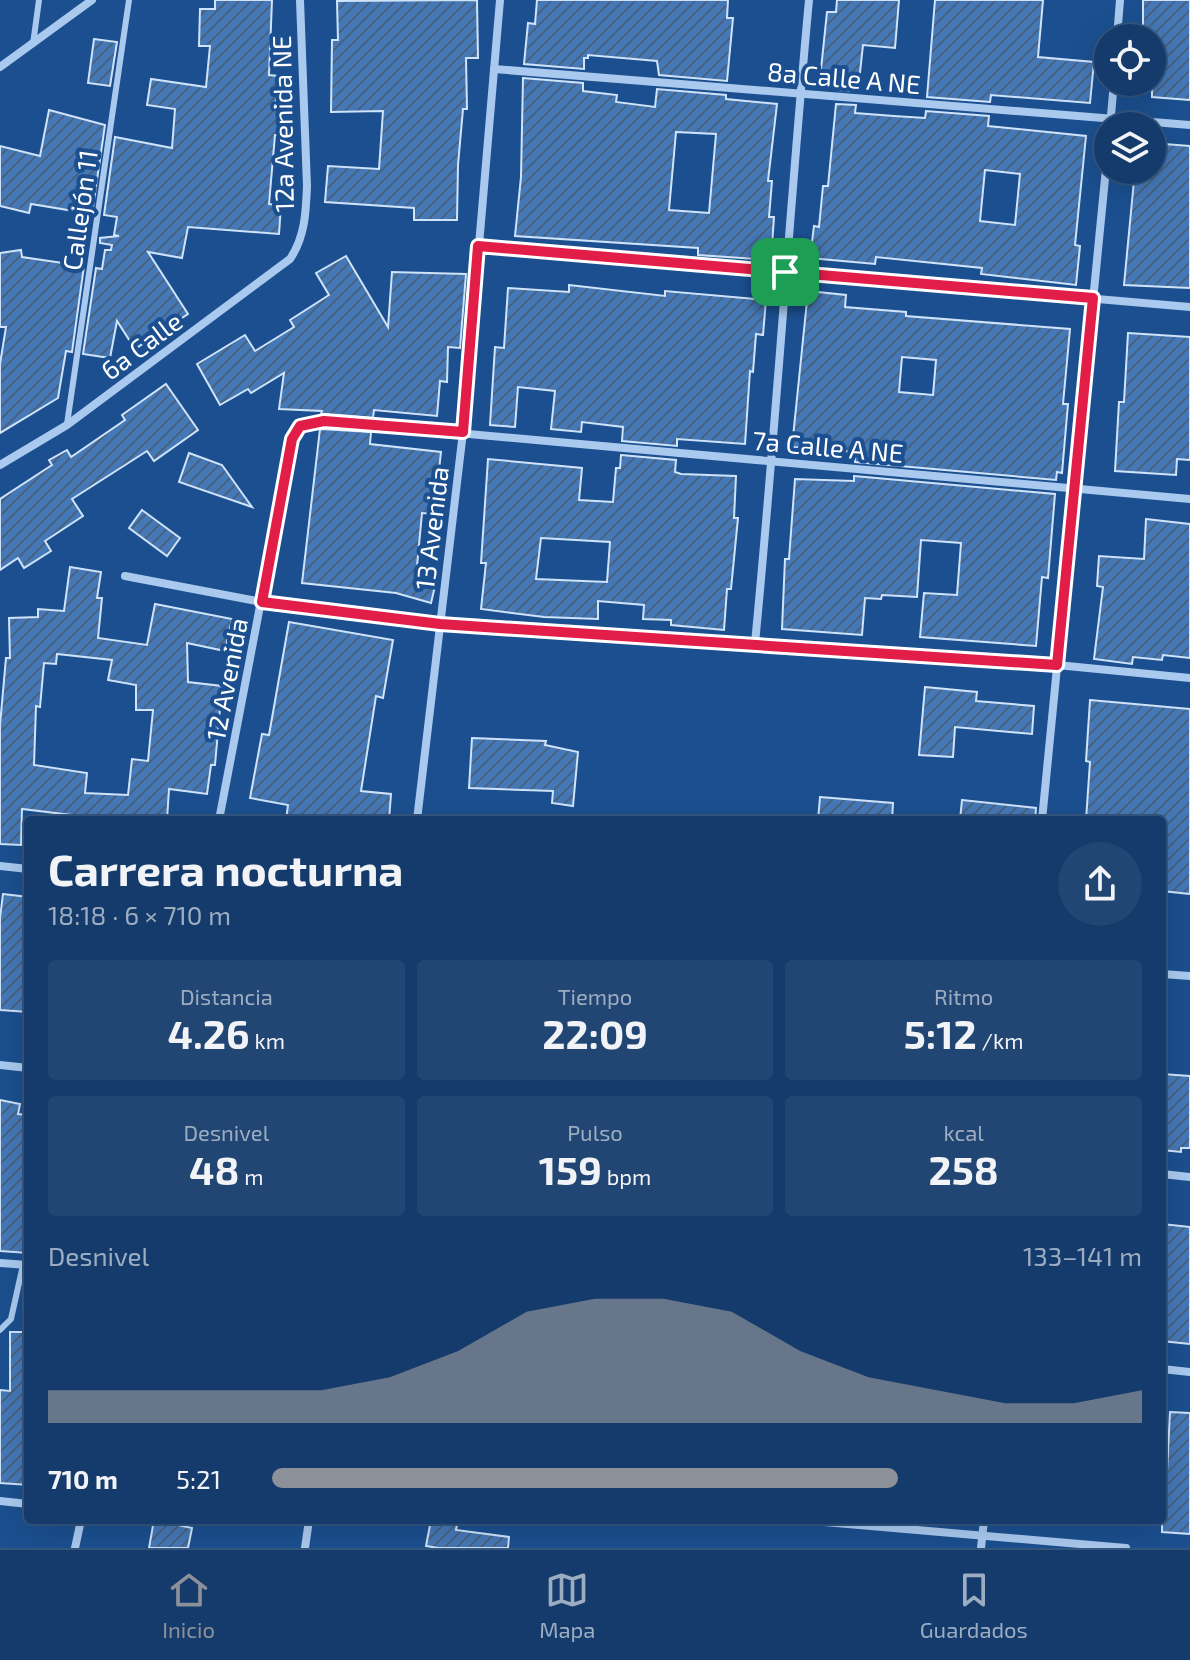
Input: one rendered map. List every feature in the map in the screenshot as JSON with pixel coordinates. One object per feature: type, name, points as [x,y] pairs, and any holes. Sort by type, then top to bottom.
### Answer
[{"type":"street","points":[[0,67],[92,0]]},
{"type":"street","name":"12a Avenida NE","points":[[298,247],[306,212],[307,186],[300,0]]},
{"type":"street","name":"13 Avenida","points":[[417,816],[463,432],[500,0]]},
{"type":"street","points":[[755,643],[773,461],[785,272],[809,0]]},
{"type":"street","points":[[1118,24],[1120,0]]},
{"type":"street","name":"8a Calle A NE","points":[[494,69],[1094,120]]},
{"type":"street","name":"8a Calle A NE","points":[[1166,124],[1190,125]]},
{"type":"street","points":[[1042,816],[1104,184]]},
{"type":"street","points":[[478,246],[1190,307]]},
{"type":"street","name":"6a Calle","points":[[0,465],[67,425],[290,259],[298,247]]},
{"type":"street","name":"12 Avenida","points":[[220,816],[292,439],[300,426],[324,421],[463,432]]},
{"type":"street","name":"7a Calle A NE","points":[[463,432],[1190,499]]},
{"type":"street","points":[[125,576],[262,602],[440,624],[755,643],[1190,678]]},
{"type":"street","points":[[0,866],[24,869]]},
{"type":"street","points":[[1166,974],[1190,976]]},
{"type":"street","points":[[0,1065],[24,1068]]},
{"type":"street","points":[[1166,1174],[1190,1177]]},
{"type":"street","points":[[0,1263],[24,1265]]},
{"type":"street","points":[[1166,1369],[1190,1372]]},
{"type":"street","points":[[0,1501],[24,1504]]},
{"type":"street","points":[[75,1548],[80,1524]]},
{"type":"street","points":[[305,1548],[308,1524]]},
{"type":"street","points":[[849,1524],[1126,1548]]},
{"type":"street","points":[[981,1548],[983,1524]]},
{"type":"lane","points":[[33,44],[39,0]]},
{"type":"lane","name":"Callejón 11","points":[[67,425],[129,0]]},
{"type":"lane","points":[[0,1330],[11,1319],[24,1274]]},
{"type":"building","points":[[215,0],[272,0],[269,75],[278,76],[275,111],[282,112],[279,135],[275,135],[269,204],[281,205],[279,234],[188,227],[182,258],[148,252],[188,314],[135,349],[117,321],[110,358],[83,354],[96,268],[102,269],[105,250],[111,250],[112,245],[100,243],[100,238],[119,236],[114,235],[117,217],[104,215],[115,137],[172,148],[175,109],[147,105],[151,79],[206,87],[210,46],[199,46],[200,9],[215,9]]},
{"type":"building","points":[[477,0],[478,58],[466,58],[467,109],[463,109],[457,220],[414,220],[414,208],[325,202],[328,166],[379,169],[383,111],[331,112],[332,40],[338,40],[337,1]]},
{"type":"building","points":[[537,0],[728,0],[727,18],[733,18],[727,81],[659,75],[657,61],[588,55],[584,58],[584,69],[524,64],[528,23],[535,24]]},
{"type":"building","points":[[837,0],[899,0],[895,48],[863,45],[858,91],[838,90],[839,81],[820,79],[827,12],[836,12]]},
{"type":"building","points":[[935,0],[1043,0],[1038,57],[1094,62],[1090,103],[991,95],[990,102],[927,97]]},
{"type":"building","points":[[1143,0],[1190,0],[1190,100],[1152,97],[1166,96],[1166,24],[1143,24]]},
{"type":"building","points":[[94,39],[117,42],[110,86],[88,83]]},
{"type":"building","points":[[523,78],[583,83],[583,91],[617,95],[616,102],[655,107],[657,89],[726,95],[726,99],[777,104],[768,181],[772,181],[769,217],[774,217],[771,260],[698,255],[698,248],[515,236],[521,177]],"holes":[[[676,132],[716,134],[709,213],[669,210]]]},
{"type":"building","points":[[836,104],[856,105],[855,113],[925,118],[926,111],[989,116],[988,126],[1086,136],[1075,245],[1080,246],[1076,285],[981,274],[982,268],[876,257],[875,264],[810,258],[814,226],[819,227],[823,186],[828,186]],"holes":[[[985,170],[1020,174],[1015,225],[980,221]]]},
{"type":"building","points":[[49,110],[105,125],[92,214],[31,204],[29,213],[0,206],[0,146],[40,156]]},
{"type":"building","points":[[1166,144],[1190,146],[1190,288],[1124,285],[1134,184],[1166,184]]},
{"type":"building","points":[[21,250],[22,257],[84,266],[72,352],[66,351],[58,398],[0,433],[0,364],[6,327],[0,327],[0,253]]},
{"type":"building","points":[[346,256],[388,327],[392,272],[466,274],[460,348],[448,347],[447,382],[440,381],[437,416],[374,410],[373,418],[279,409],[284,373],[251,393],[248,389],[220,405],[197,364],[245,335],[255,351],[294,327],[290,320],[329,295],[316,273]]},
{"type":"building","points":[[569,285],[665,296],[665,291],[766,300],[763,335],[756,334],[753,372],[750,371],[745,444],[677,439],[677,446],[622,441],[623,427],[582,422],[581,432],[551,429],[555,391],[518,387],[515,427],[490,425],[495,347],[504,348],[508,288],[569,292]]},
{"type":"building","points":[[808,291],[846,295],[845,307],[906,312],[906,316],[1070,329],[1063,404],[1068,404],[1062,473],[1057,472],[1056,480],[855,462],[855,452],[792,447]],"holes":[[[902,357],[936,360],[933,395],[899,392]]]},
{"type":"building","points":[[1128,333],[1190,337],[1190,460],[1177,459],[1176,475],[1115,471],[1119,402],[1124,402]]},
{"type":"building","points":[[166,384],[198,430],[154,461],[147,451],[72,499],[83,516],[45,541],[51,551],[24,568],[18,558],[0,570],[0,499],[52,465],[49,460],[67,450],[71,457],[125,420],[122,415]]},
{"type":"building","points":[[320,429],[371,432],[370,444],[441,452],[434,514],[422,513],[416,577],[436,582],[431,603],[396,593],[302,583]]},
{"type":"building","points":[[189,453],[222,465],[252,507],[179,482]]},
{"type":"building","points":[[621,455],[676,460],[675,472],[681,474],[736,476],[734,518],[738,518],[724,630],[671,625],[671,620],[643,619],[644,605],[598,601],[598,619],[544,617],[481,609],[486,563],[481,563],[488,459],[582,468],[579,500],[613,502],[616,468],[620,468]],"holes":[[[541,538],[610,542],[607,582],[536,579]]]},
{"type":"building","points":[[854,476],[1055,494],[1048,578],[1042,577],[1036,646],[920,637],[924,593],[957,595],[961,543],[921,540],[917,597],[882,595],[881,599],[865,598],[862,635],[782,629],[785,559],[789,559],[795,479],[854,481]]},
{"type":"building","points":[[142,510],[180,538],[167,556],[129,528]]},
{"type":"building","points":[[1146,519],[1190,524],[1190,658],[1163,655],[1162,660],[1133,657],[1132,664],[1094,659],[1103,587],[1097,586],[1099,556],[1144,559]]},
{"type":"building","points":[[70,567],[101,572],[97,598],[102,598],[98,638],[147,645],[155,604],[232,619],[225,651],[187,643],[188,682],[222,686],[215,765],[211,765],[207,794],[169,789],[167,816],[71,816],[22,809],[21,845],[0,844],[0,725],[6,658],[10,658],[9,618],[38,617],[38,609],[64,611]],"holes":[[[57,654],[112,660],[108,680],[136,685],[136,710],[153,710],[148,761],[132,759],[128,795],[85,793],[87,773],[34,765],[36,706],[40,707],[44,663],[56,664]]]},
{"type":"building","points":[[289,622],[393,640],[383,698],[376,696],[361,791],[391,794],[389,816],[287,816],[288,805],[250,798],[262,734],[269,735]]},
{"type":"building","points":[[925,687],[977,692],[976,701],[1034,706],[1032,734],[955,727],[953,757],[919,755]]},
{"type":"building","points":[[1090,700],[1190,709],[1190,894],[1166,891],[1166,816],[1086,816],[1090,762],[1086,761]]},
{"type":"building","points":[[472,738],[546,741],[545,745],[578,752],[573,806],[552,803],[553,791],[469,788]]},
{"type":"building","points":[[820,797],[893,803],[892,816],[818,816]]},
{"type":"building","points":[[962,800],[1036,808],[1035,816],[960,816]]},
{"type":"building","points":[[3,894],[24,897],[24,1012],[0,1010]]},
{"type":"building","points":[[1166,1074],[1190,1076],[1190,1148],[1181,1148],[1181,1152],[1166,1150]]},
{"type":"building","points":[[0,1100],[20,1104],[18,1114],[24,1115],[24,1253],[0,1251]]},
{"type":"building","points":[[1166,1224],[1190,1227],[1190,1344],[1166,1341]]},
{"type":"building","points":[[10,1332],[24,1332],[24,1485],[0,1483],[0,1390],[10,1391]]},
{"type":"building","points":[[1170,1412],[1190,1413],[1190,1534],[1162,1532],[1162,1524],[1166,1524]]},
{"type":"building","points":[[153,1524],[192,1528],[188,1548],[149,1548]]},
{"type":"building","points":[[430,1524],[452,1524],[457,1525],[456,1530],[509,1537],[508,1548],[426,1546]]},
{"type":"route","points":[[478,246],[785,272],[1093,298],[1057,665],[440,624],[262,602],[292,439],[300,426],[324,421],[463,432],[478,246]]}]
